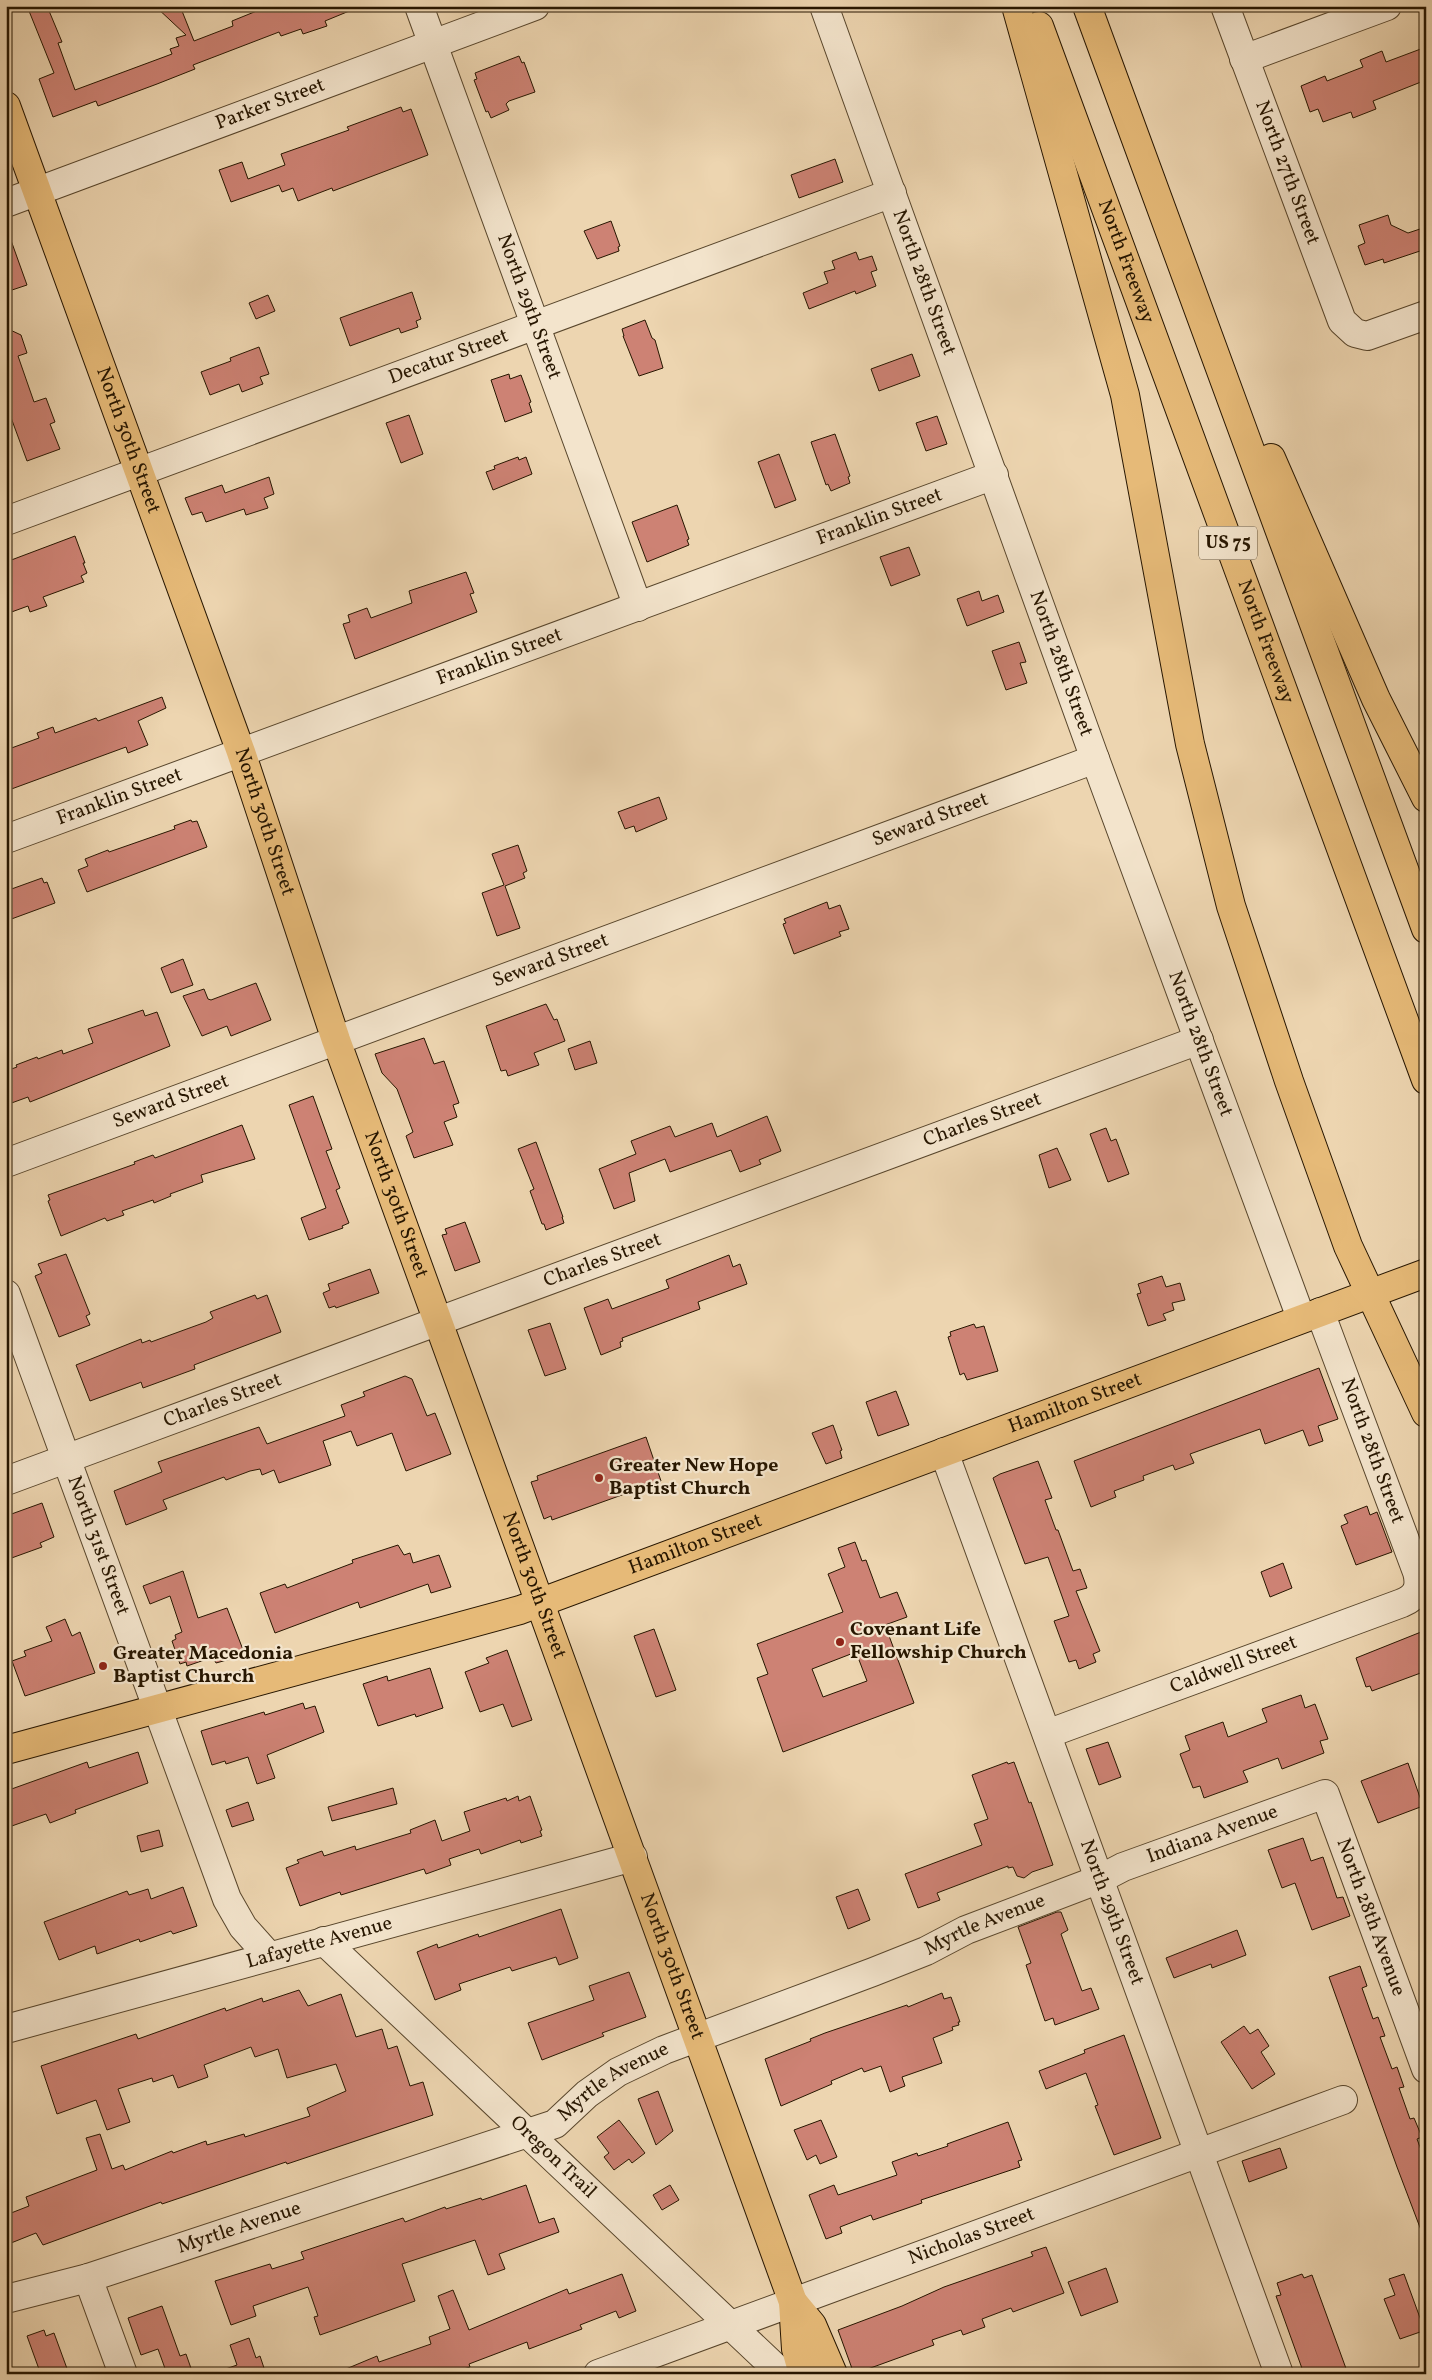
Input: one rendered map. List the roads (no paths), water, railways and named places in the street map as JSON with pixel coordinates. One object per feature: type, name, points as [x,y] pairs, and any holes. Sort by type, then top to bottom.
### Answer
[{"type":"main road","points":[[1016,6],[1125,395],[1190,744],[1224,883],[1260,998],[1315,1158],[1348,1246],[1426,1413]]},
{"type":"main road","name":"North Freeway","points":[[1031,6],[1426,1080]]},
{"type":"main road","name":"US 75","points":[[1087,6],[1426,929]]},
{"type":"main road","points":[[1110,70],[1274,465],[1386,720],[1426,798]]},
{"type":"main road","name":"North 30th Street","points":[[6,106],[241,752],[336,1040],[793,2302],[796,2349],[803,2374]]},
{"type":"main road","name":"Hamilton Street","points":[[6,1750],[496,1617],[541,1602],[1420,1275]]},
{"type":"main road","name":"North 30th Street","points":[[793,2302],[812,2325],[833,2374]]},
{"type":"street","name":"North 29th Street","points":[[419,6],[534,326],[638,607]]},
{"type":"street","name":"Parker Street","points":[[6,203],[535,6]]},
{"type":"street","name":"North 28th Street","points":[[824,6],[1095,759],[1199,1040],[1310,1315],[1417,1572],[1418,1592]]},
{"type":"street","name":"North 27th Street","points":[[1225,6],[1342,321],[1355,333],[1367,336],[1426,315]]},
{"type":"street","points":[[1244,59],[1387,6]]},
{"type":"street","name":"Decatur Street","points":[[6,521],[892,194]]},
{"type":"street","name":"Franklin Street","points":[[6,839],[994,475]]},
{"type":"street","name":"Seward Street","points":[[6,1163],[1095,759]]},
{"type":"street","name":"Charles Street","points":[[6,1481],[1199,1040]]},
{"type":"street","name":"North 31st Street","points":[[6,1294],[156,1709],[232,1911],[243,1927],[269,1956]]},
{"type":"street","name":"North 29th Street","points":[[944,1452],[1280,2374]]},
{"type":"street","name":"Caldwell Street","points":[[1047,1734],[1402,1603],[1411,1599],[1418,1592]]},
{"type":"street","name":"Indiana Avenue","points":[[1100,1879],[1123,1868],[1325,1794]]},
{"type":"street","name":"North 28th Avenue","points":[[1325,1794],[1426,2069]]},
{"type":"street","name":"Lafayette Avenue","points":[[6,2028],[633,1857]]},
{"type":"street","name":"Myrtle Avenue","points":[[6,2299],[88,2278],[555,2124],[587,2094],[618,2072],[697,2036],[874,1972],[926,1951],[966,1930],[1100,1879]]},
{"type":"street","name":"Oregon Trail","points":[[324,1941],[782,2374]]},
{"type":"street","name":"Nicholas Street","points":[[598,2374],[1343,2100]]},
{"type":"street","points":[[88,2278],[123,2374]]},
{"type":"place","name":"Greater New Hope Baptist Church","points":[[599,1478]]},
{"type":"place","name":"Covenant Life Fellowship Church","points":[[840,1642]]},
{"type":"place","name":"Greater Macedonia Baptist Church","points":[[103,1666]]}]
